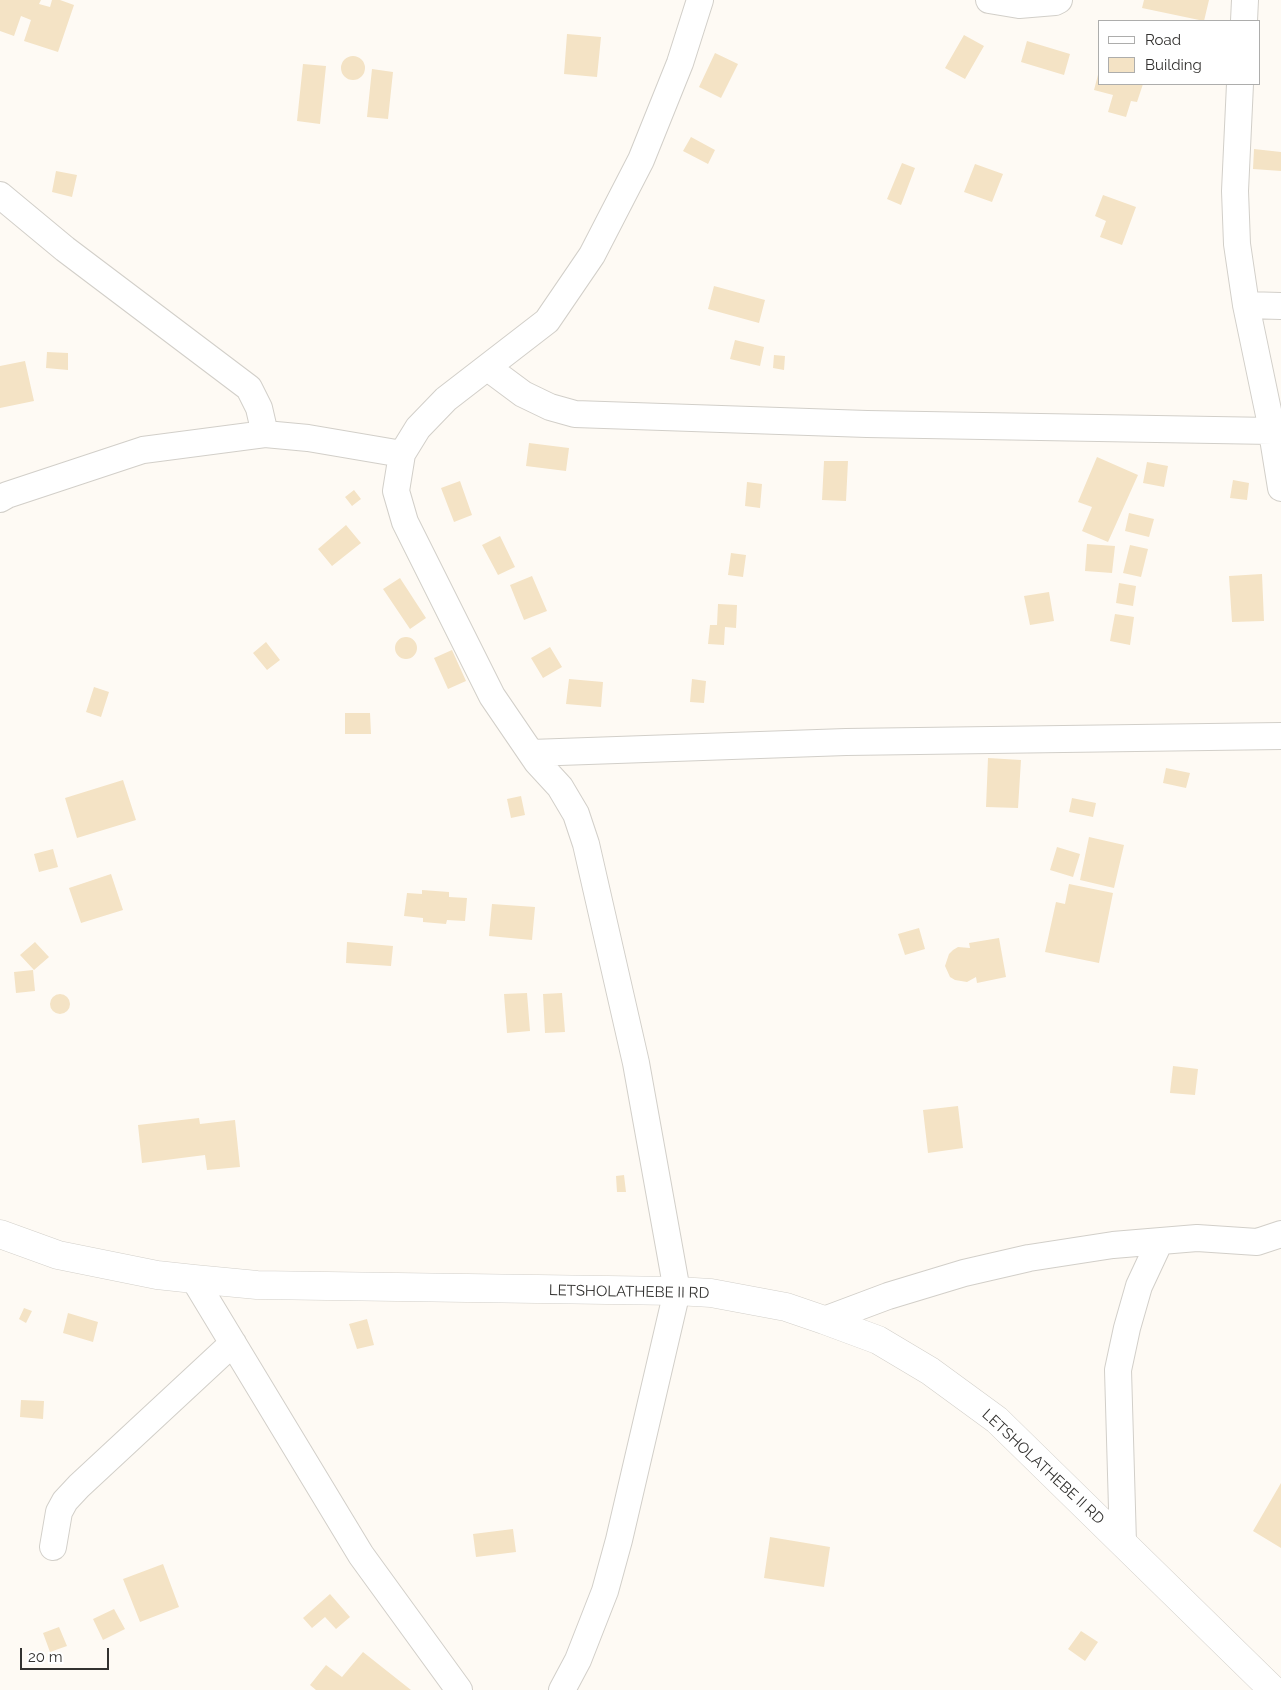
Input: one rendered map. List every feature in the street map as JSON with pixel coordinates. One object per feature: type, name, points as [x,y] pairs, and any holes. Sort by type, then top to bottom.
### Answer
[{"type":"street","points":[[562,1690],[578,1660],[605,1592],[619,1540],[677,1291],[636,1063],[586,844],[576,814],[560,787],[537,762],[492,696],[406,522],[396,491],[402,454],[418,428],[446,400],[547,321],[592,255],[641,160],[680,63],[700,0]]},
{"type":"street","points":[[989,0],[1019,5],[1059,0]]},
{"type":"street","points":[[1244,20],[1246,0]]},
{"type":"street","points":[[1240,85],[1235,191],[1237,244],[1246,305],[1272,431],[1281,488]]},
{"type":"street","points":[[0,195],[65,249],[249,388],[259,408],[265,434]]},
{"type":"street","points":[[1246,305],[1281,306]]},
{"type":"street","points":[[488,368],[523,394],[550,407],[575,414],[867,424],[1272,431]]},
{"type":"street","points":[[0,499],[7,495],[143,450],[265,434],[308,438],[402,454]]},
{"type":"street","points":[[531,753],[846,742],[1281,736]]},
{"type":"street","name":"LETSHOLATHEBE II RD","points":[[0,1234],[58,1255],[157,1275],[194,1279],[257,1285],[711,1293],[786,1307],[824,1320],[878,1340],[930,1371],[997,1420],[1273,1690]]},
{"type":"street","points":[[824,1320],[888,1296],[983,1268],[1029,1258],[1112,1245],[1197,1238],[1257,1242],[1281,1234]]},
{"type":"street","points":[[1123,1543],[1118,1370],[1139,1286],[1160,1241]]},
{"type":"street","points":[[194,1279],[361,1555],[459,1690]]},
{"type":"street","points":[[53,1547],[59,1512],[79,1486],[233,1343]]},
{"type":"building","points":[[0,0],[41,0],[39,4],[50,7],[52,0],[60,0],[74,5],[58,52],[24,41],[31,20],[21,16],[14,36],[0,31]]},
{"type":"building","points":[[1144,0],[1209,0],[1204,20],[1142,8]]},
{"type":"building","points":[[567,34],[601,37],[597,77],[564,74]]},
{"type":"building","points":[[964,35],[984,46],[965,79],[945,68]]},
{"type":"building","points":[[1027,41],[1070,54],[1064,75],[1021,62]]},
{"type":"building","points":[[715,53],[738,64],[721,98],[699,87]]},
{"type":"building","points":[[353,56],[362,59],[365,68],[362,77],[353,80],[344,77],[341,68],[344,59]]},
{"type":"building","points":[[303,64],[326,66],[320,124],[297,121]]},
{"type":"building","points":[[372,69],[393,72],[388,119],[367,117]]},
{"type":"building","points":[[1098,75],[1098,85],[1143,85],[1137,102],[1131,101],[1126,117],[1108,112],[1113,95],[1094,90]]},
{"type":"building","points":[[691,137],[715,150],[708,164],[683,151]]},
{"type":"building","points":[[1254,149],[1281,152],[1281,171],[1253,169]]},
{"type":"building","points":[[902,163],[915,168],[901,205],[887,199]]},
{"type":"building","points":[[975,164],[1003,174],[992,202],[964,192]]},
{"type":"building","points":[[56,171],[77,175],[72,197],[52,192]]},
{"type":"building","points":[[1103,195],[1136,207],[1122,245],[1100,237],[1106,221],[1095,216]]},
{"type":"building","points":[[714,286],[765,300],[759,323],[708,309]]},
{"type":"building","points":[[735,340],[764,347],[760,366],[730,359]]},
{"type":"building","points":[[47,352],[68,353],[68,370],[46,368]]},
{"type":"building","points":[[774,355],[785,356],[784,370],[773,368]]},
{"type":"building","points":[[25,361],[34,401],[0,408],[0,366]]},
{"type":"building","points":[[529,443],[569,448],[566,471],[526,466]]},
{"type":"building","points":[[1097,457],[1138,475],[1108,542],[1082,531],[1092,507],[1078,502]]},
{"type":"building","points":[[824,461],[848,461],[846,501],[822,500]]},
{"type":"building","points":[[1147,462],[1168,466],[1164,487],[1143,483]]},
{"type":"building","points":[[1233,480],[1249,483],[1247,500],[1230,498]]},
{"type":"building","points":[[460,481],[472,515],[454,522],[441,488]]},
{"type":"building","points":[[747,482],[762,484],[760,508],[745,506]]},
{"type":"building","points":[[354,490],[361,499],[352,506],[345,497]]},
{"type":"building","points":[[1129,513],[1154,519],[1149,537],[1125,531]]},
{"type":"building","points":[[346,525],[361,543],[332,566],[318,549]]},
{"type":"building","points":[[500,536],[515,567],[498,575],[482,545]]},
{"type":"building","points":[[1087,544],[1115,546],[1112,573],[1085,571]]},
{"type":"building","points":[[1130,545],[1148,549],[1141,577],[1123,573]]},
{"type":"building","points":[[731,553],[746,555],[743,577],[728,575]]},
{"type":"building","points":[[1262,574],[1264,621],[1232,622],[1229,576]]},
{"type":"building","points":[[532,576],[547,611],[524,620],[510,585]]},
{"type":"building","points":[[400,578],[426,618],[410,629],[383,589]]},
{"type":"building","points":[[1119,583],[1136,586],[1133,606],[1116,603]]},
{"type":"building","points":[[1049,592],[1054,621],[1030,625],[1024,596]]},
{"type":"building","points":[[718,604],[737,605],[736,628],[725,627],[724,645],[708,644],[710,625],[717,625]]},
{"type":"building","points":[[1115,614],[1134,617],[1130,645],[1110,641]]},
{"type":"building","points":[[406,637],[414,640],[417,648],[414,656],[406,659],[398,656],[395,648],[398,640]]},
{"type":"building","points":[[266,642],[280,660],[267,670],[253,653]]},
{"type":"building","points":[[550,647],[562,667],[543,678],[531,658]]},
{"type":"building","points":[[452,650],[466,681],[448,689],[434,658]]},
{"type":"building","points":[[569,679],[603,682],[601,707],[566,704]]},
{"type":"building","points":[[692,679],[706,681],[704,703],[690,702]]},
{"type":"building","points":[[94,687],[109,692],[101,717],[86,712]]},
{"type":"building","points":[[345,713],[370,713],[371,734],[345,734]]},
{"type":"building","points":[[988,758],[1021,760],[1018,808],[986,807]]},
{"type":"building","points":[[1166,768],[1190,773],[1186,788],[1163,783]]},
{"type":"building","points":[[123,780],[136,820],[77,838],[65,798]]},
{"type":"building","points":[[521,796],[525,815],[511,818],[507,799]]},
{"type":"building","points":[[1072,798],[1096,803],[1093,817],[1069,812]]},
{"type":"building","points":[[1089,837],[1124,845],[1114,888],[1080,880]]},
{"type":"building","points":[[1057,847],[1080,854],[1073,877],[1050,870]]},
{"type":"building","points":[[53,849],[58,867],[39,872],[34,854]]},
{"type":"building","points":[[111,874],[123,910],[81,923],[69,888]]},
{"type":"building","points":[[1069,884],[1113,893],[1099,963],[1045,952],[1056,902],[1065,904]]},
{"type":"building","points":[[422,890],[449,892],[449,897],[467,898],[465,921],[447,920],[446,924],[423,922],[423,918],[404,916],[407,893],[422,894]]},
{"type":"building","points":[[492,904],[535,907],[532,940],[489,936]]},
{"type":"building","points":[[919,928],[925,949],[905,955],[898,934]]},
{"type":"building","points":[[999,938],[1006,977],[977,983],[976,977],[967,982],[950,977],[945,966],[949,954],[953,950],[958,947],[970,948],[969,943]]},
{"type":"building","points":[[35,942],[49,957],[34,970],[20,955]]},
{"type":"building","points":[[347,942],[393,946],[391,966],[346,963]]},
{"type":"building","points":[[33,970],[35,991],[16,993],[14,972]]},
{"type":"building","points":[[527,993],[530,1031],[507,1033],[504,994]]},
{"type":"building","points":[[562,993],[565,1032],[545,1033],[543,994]]},
{"type":"building","points":[[60,994],[67,997],[70,1004],[67,1011],[60,1014],[53,1011],[50,1004],[53,997]]},
{"type":"building","points":[[1173,1066],[1198,1069],[1195,1095],[1170,1093]]},
{"type":"building","points":[[958,1106],[963,1148],[928,1153],[923,1110]]},
{"type":"building","points":[[199,1118],[200,1124],[235,1120],[240,1167],[207,1170],[205,1155],[142,1163],[138,1125]]},
{"type":"building","points":[[624,1175],[626,1192],[617,1192],[616,1176]]},
{"type":"building","points":[[24,1308],[32,1311],[26,1323],[19,1319]]},
{"type":"building","points":[[68,1313],[98,1322],[93,1342],[63,1333]]},
{"type":"building","points":[[367,1319],[374,1345],[357,1349],[349,1324]]},
{"type":"building","points":[[21,1400],[44,1401],[43,1419],[20,1417]]},
{"type":"building","points":[[1281,1483],[1281,1548],[1253,1531]]},
{"type":"building","points":[[513,1529],[516,1552],[476,1557],[473,1534]]},
{"type":"building","points":[[770,1537],[830,1547],[824,1587],[764,1578]]},
{"type":"building","points":[[163,1564],[179,1607],[140,1622],[123,1579]]},
{"type":"building","points":[[330,1594],[350,1617],[336,1629],[325,1617],[312,1628],[303,1618]]},
{"type":"building","points":[[114,1609],[125,1629],[103,1640],[93,1619]]},
{"type":"building","points":[[59,1627],[67,1646],[50,1652],[43,1633]]},
{"type":"building","points":[[1081,1631],[1098,1642],[1085,1661],[1068,1649]]},
{"type":"building","points":[[363,1652],[411,1690],[316,1690],[310,1685],[326,1665],[342,1677]]}]
